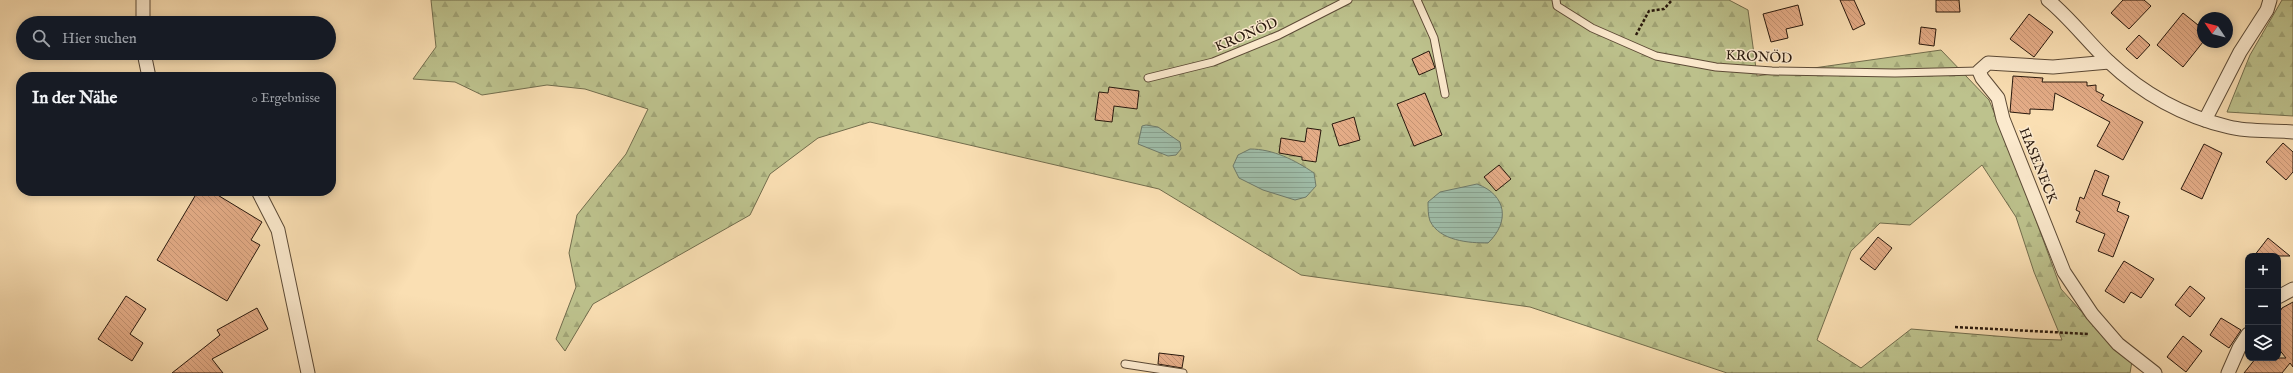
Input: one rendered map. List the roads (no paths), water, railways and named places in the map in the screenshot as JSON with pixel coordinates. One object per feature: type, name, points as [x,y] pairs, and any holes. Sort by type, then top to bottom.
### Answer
[{"type":"street","points":[[143,0],[143,16]]},
{"type":"street","points":[[2048,0],[2109,62],[2138,87],[2166,105],[2186,115],[2230,128],[2293,132]]},
{"type":"street","points":[[2205,120],[2240,52],[2267,10],[2270,0]]},
{"type":"street","points":[[145,60],[148,72]]},
{"type":"street","points":[[1979,71],[1988,62],[2053,67],[2109,62]]},
{"type":"street","name":"HASENECK","points":[[1979,71],[1982,78],[1998,98],[2003,119],[2064,272],[2092,314],[2118,344],[2155,373]]},
{"type":"street","points":[[261,196],[278,230],[308,373]]},
{"type":"street","points":[[2281,295],[2293,289]]},
{"type":"street","points":[[2228,373],[2245,340]]},
{"type":"lane","name":"KRONÖD","points":[[1148,78],[1214,62],[1279,35],[1348,0]]},
{"type":"lane","points":[[1417,0],[1434,38],[1446,94]]},
{"type":"lane","name":"KRONÖD","points":[[1556,0],[1558,6],[1592,28],[1634,46],[1664,57],[1716,67],[1772,71],[1979,71]]},
{"type":"lane","points":[[1125,364],[1183,373]]}]
